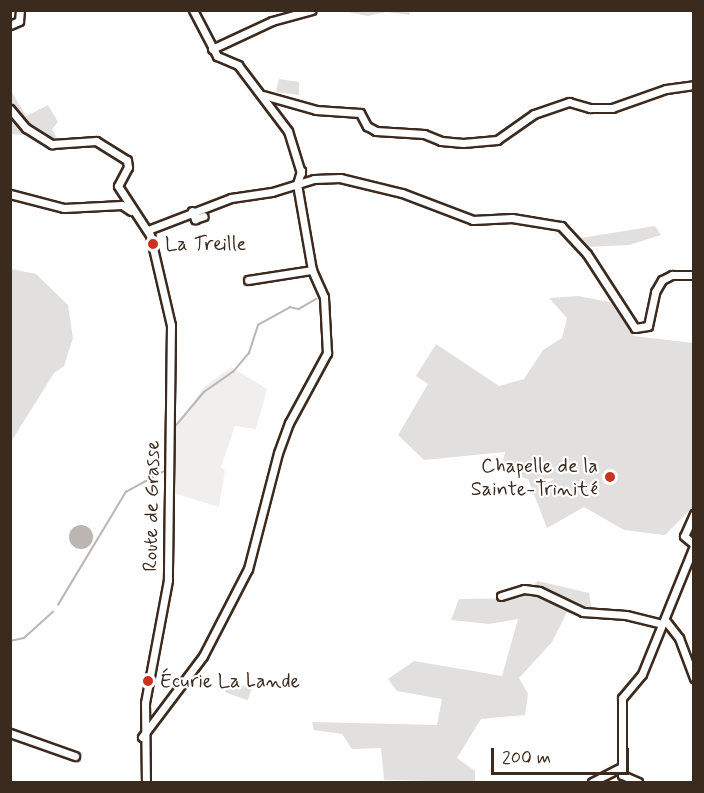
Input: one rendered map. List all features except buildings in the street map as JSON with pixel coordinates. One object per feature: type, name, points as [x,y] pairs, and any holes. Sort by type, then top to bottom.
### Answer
[{"type":"street","points":[[10,25],[19,21],[20,10]]},
{"type":"street","points":[[142,737],[154,725],[203,656],[248,569],[278,453],[289,423],[327,353],[324,297],[312,270],[301,178],[288,131],[263,95],[238,65],[212,49],[194,10]]},
{"type":"street","points":[[212,49],[272,21],[312,10]]},
{"type":"street","points":[[263,95],[322,111],[360,113],[367,126],[376,131],[424,134],[441,141],[463,143],[497,141],[542,110],[569,102],[590,108],[612,108],[666,89],[693,85]]},
{"type":"street","points":[[10,109],[26,128],[52,144],[96,141],[123,157],[128,165],[118,186],[148,230],[192,211],[301,178],[340,178],[366,183],[473,220],[512,218],[561,226],[587,254],[635,328],[648,326],[656,287],[662,280],[672,275],[693,275]]},
{"type":"street","points":[[10,194],[63,208],[125,205],[138,215]]},
{"type":"street","points":[[192,211],[195,219],[204,216]]},
{"type":"street","name":"Route de Grasse","points":[[146,783],[142,724],[168,592],[174,345],[148,230]]},
{"type":"street","points":[[248,280],[312,270]]},
{"type":"street","points":[[638,783],[622,775],[622,698],[642,674],[693,545],[684,536],[693,514]]},
{"type":"street","points":[[501,596],[524,589],[539,591],[583,612],[626,615],[663,622],[679,638],[693,678]]},
{"type":"street","points":[[142,724],[154,725]]},
{"type":"street","points":[[10,733],[75,756]]},
{"type":"street","points":[[592,783],[621,767]]},
{"type":"shaded area","points":[[341,11],[409,11],[410,15],[386,12],[368,16]]},
{"type":"shaded area","points":[[279,79],[299,82],[299,95],[276,92]]},
{"type":"shaded area","points":[[10,89],[26,116],[48,105],[58,122],[52,129],[57,138],[11,134]]},
{"type":"shaded area","points":[[655,226],[661,235],[629,245],[586,247],[581,238]]},
{"type":"shaded area","points":[[11,269],[36,274],[68,305],[73,338],[64,366],[54,373],[11,442]]},
{"type":"shaded area","points":[[578,296],[610,302],[634,336],[693,343],[693,507],[665,535],[624,530],[584,507],[547,528],[528,479],[501,470],[505,452],[424,460],[398,435],[428,384],[416,376],[436,344],[499,386],[524,379],[543,350],[562,338],[567,318],[549,298]]},
{"type":"shaded area","points":[[231,367],[267,389],[256,429],[235,426],[221,467],[225,471],[219,507],[173,493],[174,439],[175,429],[204,387]]},
{"type":"shaded area","points":[[81,525],[89,529],[93,537],[89,545],[81,549],[73,545],[69,537],[73,529]]},
{"type":"shaded area","points":[[538,581],[589,593],[593,619],[567,612],[552,642],[519,678],[528,694],[525,715],[481,719],[457,758],[475,771],[475,782],[384,780],[381,748],[352,749],[342,734],[314,730],[312,722],[437,725],[442,699],[397,691],[388,679],[414,661],[502,676],[518,619],[489,624],[451,620],[459,599],[520,598]]},
{"type":"shaded area","points":[[229,681],[252,689],[248,700],[225,692]]},
{"type":"waterway","points":[[173,429],[204,392],[233,372],[249,353],[258,325],[290,307],[299,309],[316,299]]},
{"type":"waterway","points":[[58,605],[126,492],[166,470]]},
{"type":"waterway","points":[[10,641],[24,638],[53,612]]},
{"type":"place","name":"La Treille","points":[[153,244]]},
{"type":"place","name":"Chapelle de la Sainte-Trinité","points":[[610,477]]},
{"type":"place","name":"Écurie La Lande","points":[[148,681]]}]
